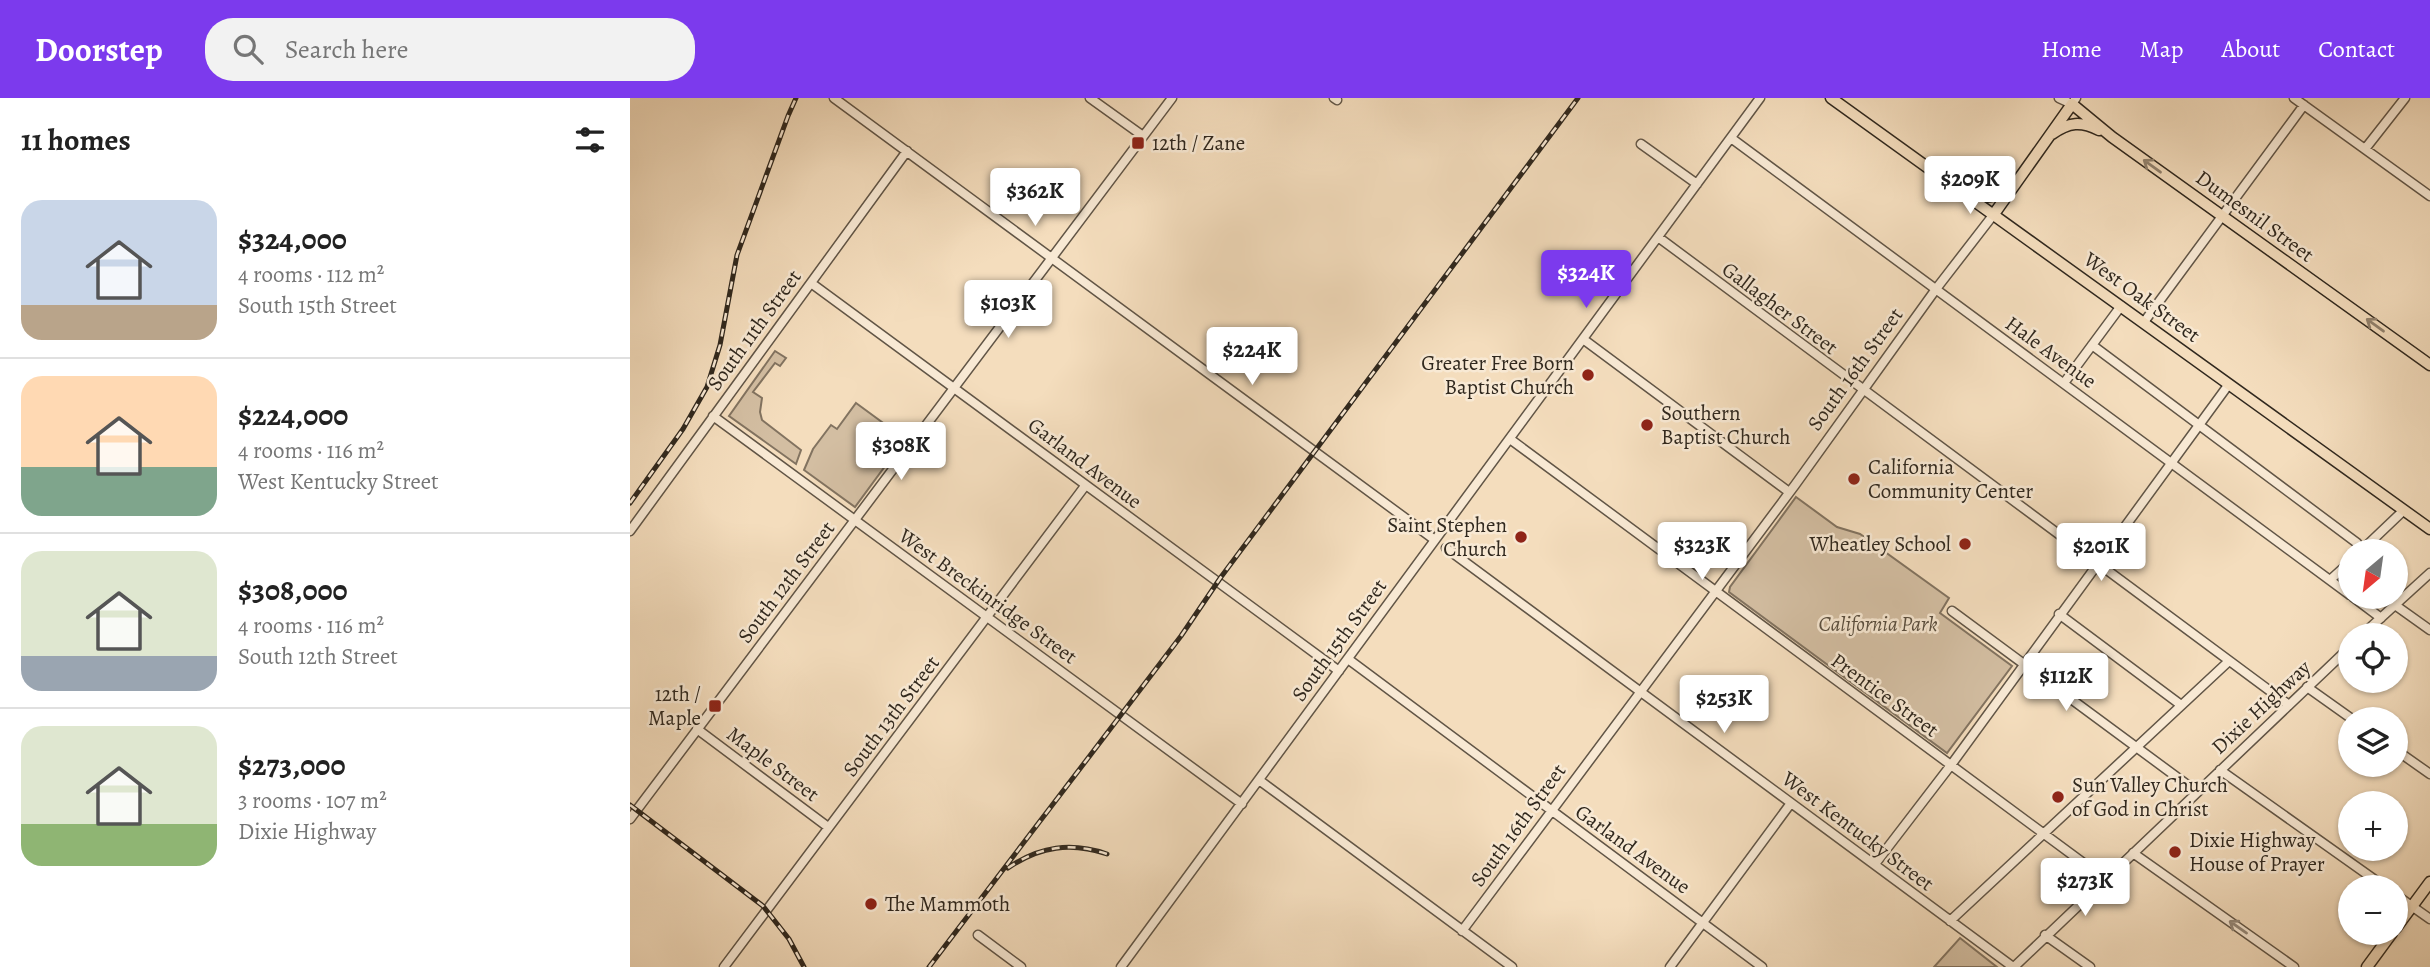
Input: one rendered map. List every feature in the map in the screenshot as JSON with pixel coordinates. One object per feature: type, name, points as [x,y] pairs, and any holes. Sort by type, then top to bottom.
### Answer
[{"type":"main road","name":"West Oak Street","points":[[1831,98],[2430,529]]},
{"type":"main road","name":"Dumesnil Street","points":[[2074,101],[2112,137],[2430,365]]},
{"type":"main road","name":"South 16th Street","points":[[1994,214],[2074,101]]},
{"type":"main road","points":[[2047,137],[2067,125],[2081,123],[2112,137]]},
{"type":"main road","points":[[1964,193],[1988,197],[2001,194],[2014,183]]},
{"type":"main road","points":[[2408,912],[2430,882]]},
{"type":"main road","points":[[2367,967],[2383,945]]},
{"type":"street","points":[[834,98],[1435,540]]},
{"type":"street","points":[[1090,98],[1143,136]]},
{"type":"street","name":"South 12th Street","points":[[630,819],[1172,98]]},
{"type":"street","name":"South 15th Street","points":[[1121,967],[1760,98]]},
{"type":"street","name":"Dumesnil Street","points":[[2059,98],[2074,101]]},
{"type":"street","points":[[2294,98],[2430,196]]},
{"type":"street","points":[[2365,149],[2405,98]]},
{"type":"street","points":[[2144,323],[2304,105]]},
{"type":"street","name":"Hale Avenue","points":[[1731,138],[2338,586]]},
{"type":"street","points":[[1641,144],[1697,184]]},
{"type":"street","name":"South 11th Street","points":[[630,531],[907,151]]},
{"type":"street","name":"South 16th Street","points":[[1462,931],[1994,214]]},
{"type":"street","name":"Gallagher Street","points":[[1658,237],[2289,705]]},
{"type":"street","name":"Garland Avenue","points":[[811,283],[1339,671]]},
{"type":"street","points":[[2064,383],[2121,306]]},
{"type":"street","points":[[1583,339],[1789,492]]},
{"type":"street","points":[[2092,345],[2352,539]]},
{"type":"street","points":[[1875,864],[1951,765],[2229,384]]},
{"type":"street","name":"West Breckinridge Street","points":[[713,416],[1242,804]]},
{"type":"street","name":"Prentice Street","points":[[1510,439],[2105,879]]},
{"type":"street","name":"South 13th Street","points":[[724,967],[1086,486]]},
{"type":"street","points":[[2374,539],[2404,510]]},
{"type":"street","name":"West Kentucky Street","points":[[1446,548],[2014,967]]},
{"type":"street","points":[[2330,580],[2338,573]]},
{"type":"street","points":[[2408,593],[2430,573]]},
{"type":"street","name":"Hale Avenue","points":[[2369,609],[2381,618]]},
{"type":"street","points":[[2375,623],[2391,609]]},
{"type":"street","points":[[2401,609],[2430,630]]},
{"type":"street","points":[[1952,611],[2197,792]]},
{"type":"street","points":[[2059,614],[2181,705]]},
{"type":"street","name":"Dixie Highway","points":[[2014,967],[2338,658]]},
{"type":"street","name":"Garland Avenue","points":[[1348,659],[1762,967]]},
{"type":"street","points":[[1951,921],[2230,661]]},
{"type":"street","points":[[2307,687],[2338,709]]},
{"type":"street","name":"Maple Street","points":[[697,729],[828,827]]},
{"type":"street","points":[[2408,758],[2430,774]]},
{"type":"street","points":[[2220,770],[2368,875]]},
{"type":"street","points":[[1259,780],[1512,967]]},
{"type":"street","points":[[1670,967],[1791,803]]},
{"type":"street","points":[[2133,852],[2294,967]]},
{"type":"street","points":[[2408,903],[2430,919]]},
{"type":"street","points":[[978,935],[1021,967]]},
{"type":"street","points":[[2045,935],[2090,967]]},
{"type":"green space","points":[[775,351],[786,358],[780,366],[775,363],[753,392],[762,398],[762,420],[801,450],[796,464],[729,416]]},
{"type":"green space","points":[[856,403],[905,439],[855,507],[804,470],[813,449],[831,425],[837,429]]},
{"type":"green space","name":"California Park","points":[[1796,497],[1837,527],[1860,534],[1949,598],[1940,613],[2012,666],[1947,753],[1729,592]]},
{"type":"green space","points":[[1960,938],[1997,967],[1934,967]]},
{"type":"railway","points":[[630,503],[683,429],[707,387],[720,345],[737,255],[796,98]]},
{"type":"railway","points":[[929,967],[1181,636],[1221,577],[1578,98]]},
{"type":"railway","points":[[630,805],[763,906],[789,939],[804,967]]},
{"type":"railway","points":[[1008,868],[1032,855],[1056,848],[1081,848],[1107,854]]},
{"type":"place","name":"12th / Zane","points":[[1138,143]]},
{"type":"place","name":"Greater Free Born Baptist Church","points":[[1588,375]]},
{"type":"place","name":"Southern Baptist Church","points":[[1647,425]]},
{"type":"place","name":"California Community Center","points":[[1854,479]]},
{"type":"place","name":"Saint Stephen Church","points":[[1521,537]]},
{"type":"place","name":"Wheatley School","points":[[1965,544]]},
{"type":"place","name":"12th / Maple","points":[[715,706]]},
{"type":"place","name":"Sun Valley Church of God in Christ","points":[[2058,797]]},
{"type":"place","name":"Dixie Highway House of Prayer","points":[[2175,852]]},
{"type":"place","name":"The Mammoth","points":[[871,904]]}]
